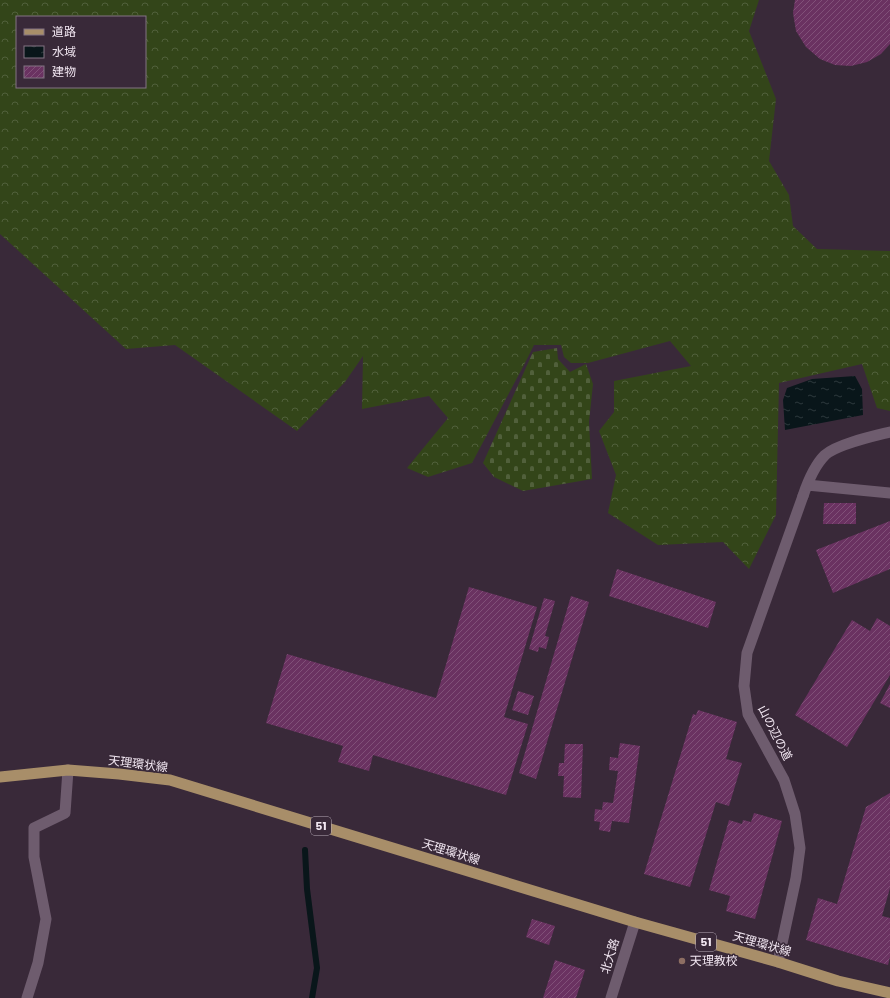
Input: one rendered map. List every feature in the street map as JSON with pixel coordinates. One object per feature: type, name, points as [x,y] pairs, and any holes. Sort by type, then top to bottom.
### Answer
[{"type":"main road","name":"天理環状線","points":[[0,777],[68,770],[170,780],[635,922],[838,980],[890,993]]},
{"type":"street","name":"山の辺の道","points":[[778,962],[796,878],[800,848],[796,814],[784,780],[748,714],[744,686],[747,653],[814,469],[826,454],[840,447],[890,432]]},
{"type":"street","points":[[807,485],[890,492]]},
{"type":"street","points":[[27,998],[38,962],[46,919],[34,857],[34,828],[65,812],[68,770]]},
{"type":"street","name":"北大路","points":[[611,998],[635,922]]},
{"type":"green space","points":[[0,0],[759,0],[749,31],[776,99],[769,161],[789,195],[793,226],[817,249],[890,251],[890,411],[877,408],[862,364],[779,383],[776,515],[749,569],[723,542],[658,545],[608,513],[616,475],[599,431],[614,412],[614,381],[691,366],[670,341],[588,363],[571,363],[564,357],[561,345],[534,345],[472,463],[428,477],[407,468],[448,418],[429,396],[362,409],[363,356],[345,382],[297,431],[175,345],[126,349],[0,234]]},
{"type":"green space","points":[[557,348],[558,359],[570,372],[586,364],[593,384],[589,422],[592,479],[523,491],[494,477],[483,463],[533,352]]},
{"type":"water","points":[[855,376],[862,389],[863,415],[785,430],[783,400],[787,388],[812,379]]},
{"type":"building","points":[[795,0],[890,0],[890,44],[881,54],[867,62],[851,66],[835,65],[820,59],[806,47],[796,31],[793,13]]},
{"type":"building","points":[[824,503],[856,503],[856,524],[823,524]]},
{"type":"building","points":[[890,521],[890,569],[833,593],[816,550]]},
{"type":"building","points":[[617,569],[716,602],[708,628],[609,596]]},
{"type":"building","points":[[469,587],[537,607],[504,717],[528,724],[506,795],[373,755],[369,771],[338,762],[343,746],[266,723],[287,654],[436,698]]},
{"type":"building","points":[[571,596],[589,602],[536,779],[519,773]]},
{"type":"building","points":[[544,598],[555,601],[545,636],[549,637],[546,649],[539,647],[538,652],[529,649]]},
{"type":"building","points":[[877,618],[890,626],[890,675],[847,747],[795,715],[852,620],[870,631]]},
{"type":"building","points":[[890,684],[890,708],[880,703]]},
{"type":"building","points":[[518,691],[534,696],[528,715],[512,710]]},
{"type":"building","points":[[698,710],[737,722],[726,759],[742,763],[729,806],[716,802],[690,887],[644,874],[693,714],[696,715]]},
{"type":"building","points":[[620,743],[640,746],[629,823],[612,821],[610,832],[599,830],[600,822],[594,821],[595,809],[602,810],[603,802],[613,803],[618,771],[609,770],[610,757],[618,758]]},
{"type":"building","points":[[565,744],[583,744],[581,798],[563,797],[564,776],[558,776],[559,763],[564,763]]},
{"type":"building","points":[[890,793],[890,888],[882,916],[890,918],[890,957],[888,965],[806,940],[818,898],[837,904],[866,807]]},
{"type":"building","points":[[754,813],[782,821],[755,919],[726,911],[730,896],[709,890],[729,820],[742,824],[743,820],[751,822]]},
{"type":"building","points":[[532,919],[555,926],[549,945],[526,937]]},
{"type":"building","points":[[555,960],[585,970],[576,998],[543,998]]},
{"type":"waterway","points":[[305,850],[307,889],[317,968],[312,998]]},
{"type":"place","name":"天理教校","points":[[682,961]]}]
